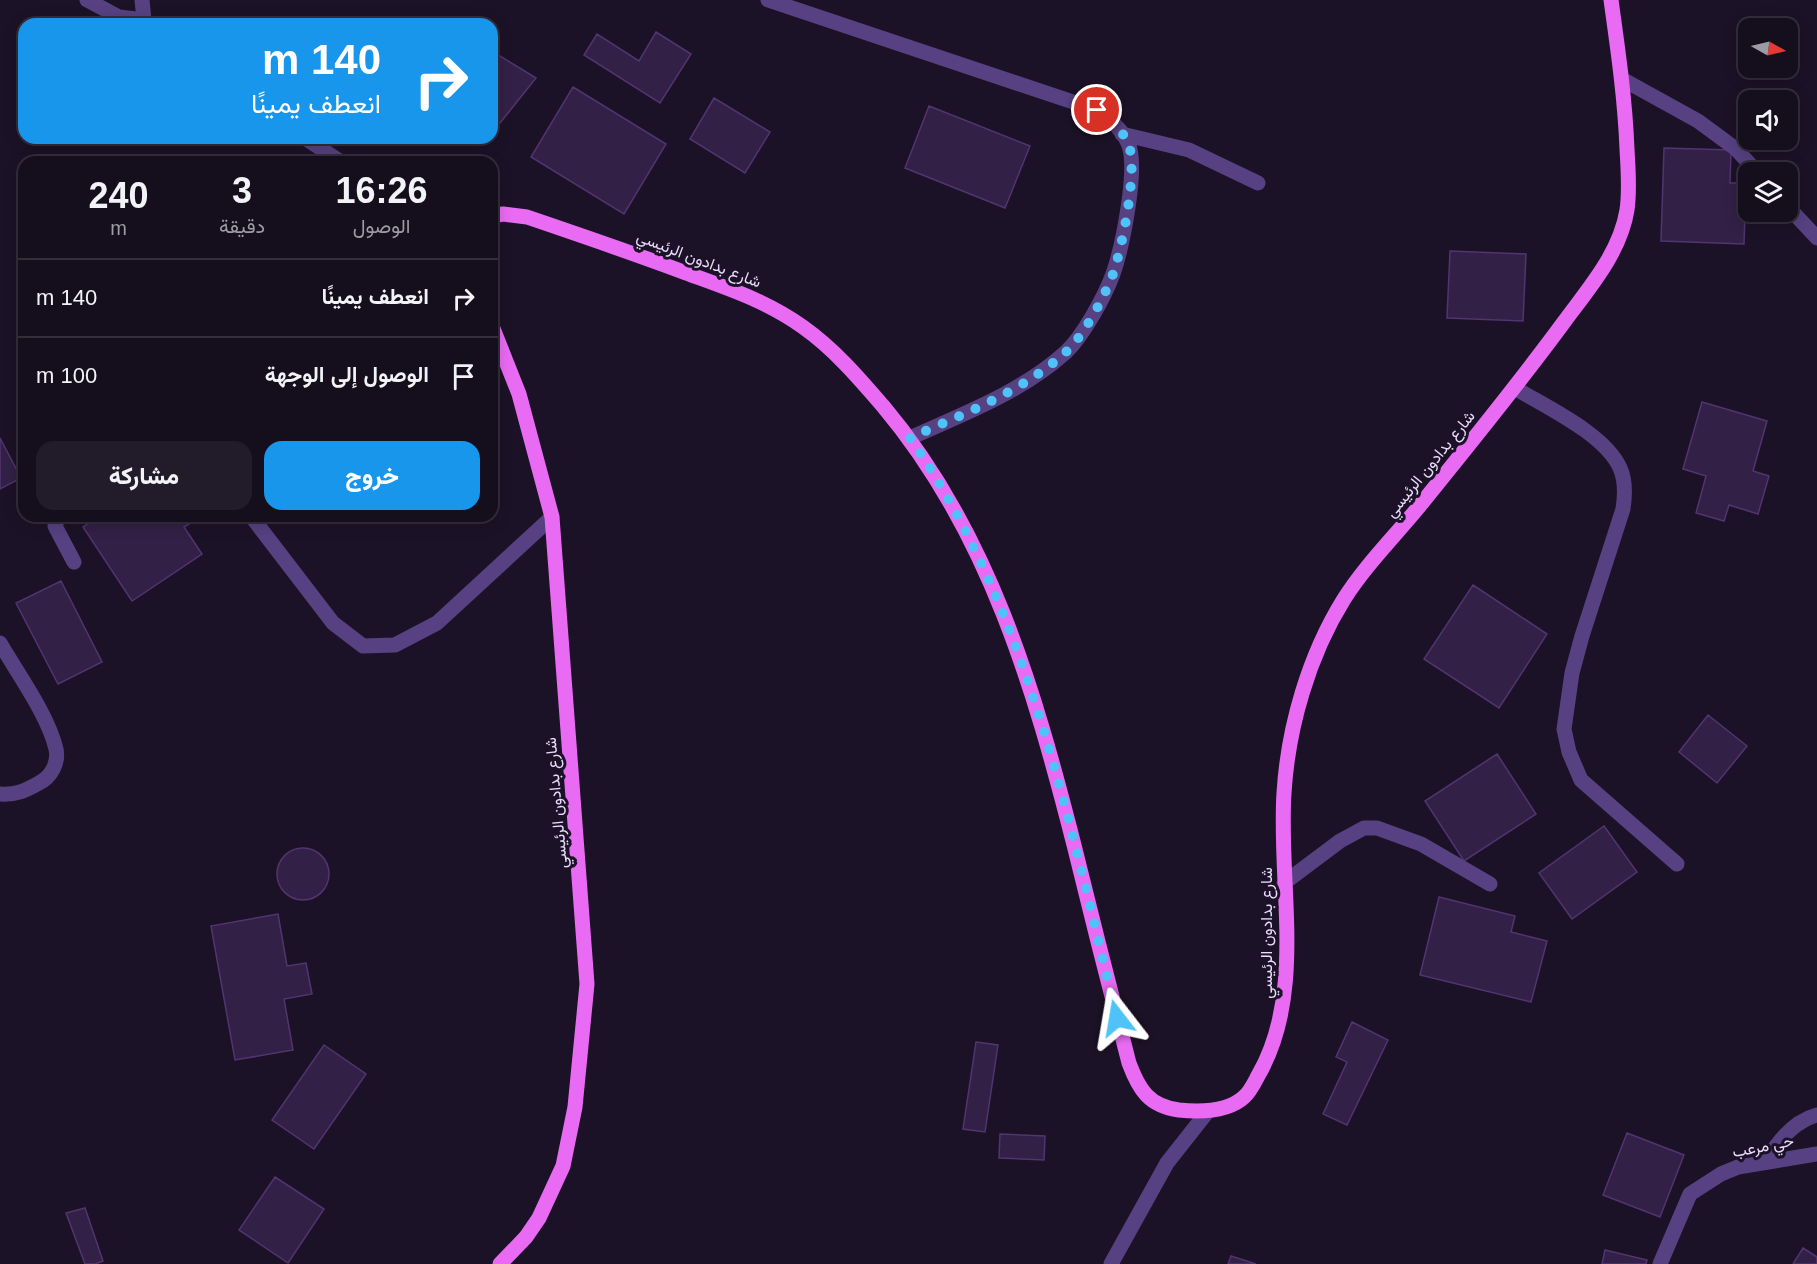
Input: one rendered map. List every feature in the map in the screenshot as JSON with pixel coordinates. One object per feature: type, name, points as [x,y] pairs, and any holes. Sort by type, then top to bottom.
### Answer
[{"type":"main road","name":"شارع بدادون الرئيسي","points":[[498,215],[527,217],[722,285],[768,305],[802,326],[830,348],[910,438],[936,476],[972,540],[997,595],[1029,680],[1061,794],[1129,1063],[1136,1081],[1145,1096],[1155,1104],[1175,1109],[1208,1111],[1244,1098],[1266,1062],[1275,1041],[1285,1001],[1284,792],[1296,725],[1316,655],[1345,598],[1515,388],[1603,270],[1618,238],[1627,212],[1629,178],[1622,79],[1611,0]]},
{"type":"main road","name":"شارع بدادون الرئيسي","points":[[498,341],[519,394],[552,517],[587,984],[575,1107],[563,1167],[539,1218],[526,1237],[500,1264]]},
{"type":"street","points":[[87,0],[124,18]]},
{"type":"street","points":[[142,0],[145,18]]},
{"type":"street","points":[[768,0],[1097,110],[1115,123],[1129,145],[1131,191],[1113,274],[1092,315],[1067,351],[1017,388],[910,438]]},
{"type":"street","points":[[1622,79],[1698,121],[1736,149],[1748,162]]},
{"type":"street","points":[[1122,134],[1189,150],[1258,183]]},
{"type":"street","points":[[315,144],[332,156]]},
{"type":"street","points":[[1798,218],[1817,238]]},
{"type":"street","points":[[1515,388],[1585,431],[1605,447],[1620,468],[1626,494],[1623,509],[1572,673],[1564,729],[1569,752],[1581,780],[1677,864]]},
{"type":"street","points":[[256,522],[333,623],[363,646],[395,645],[437,623],[552,517]]},
{"type":"street","points":[[57,522],[55,526],[74,562]]},
{"type":"street","points":[[0,643],[49,730],[56,751],[55,766],[46,780],[21,794],[0,794]]},
{"type":"street","points":[[1284,883],[1353,832],[1364,828],[1377,828],[1438,852],[1490,885]]},
{"type":"street","points":[[1111,1264],[1167,1163],[1208,1111]]},
{"type":"street","points":[[1767,1160],[1785,1136],[1806,1118],[1817,1115]]},
{"type":"street","name":"حي مرعب","points":[[1660,1264],[1690,1194],[1721,1174],[1767,1160],[1817,1154]]},
{"type":"building","points":[[656,32],[691,54],[660,103],[584,55],[597,34],[639,61]]},
{"type":"building","points":[[498,55],[536,78],[498,126]]},
{"type":"building","points":[[573,87],[666,144],[624,214],[531,157]]},
{"type":"building","points":[[714,98],[770,132],[745,173],[690,139]]},
{"type":"building","points":[[929,106],[1030,146],[1005,208],[905,168]]},
{"type":"building","points":[[1664,148],[1731,150],[1730,183],[1738,183],[1738,222],[1745,222],[1744,244],[1661,241]]},
{"type":"building","points":[[1450,251],[1526,254],[1523,321],[1447,318]]},
{"type":"building","points":[[1702,402],[1767,421],[1753,471],[1769,476],[1758,514],[1729,505],[1724,521],[1696,513],[1706,476],[1683,469]]},
{"type":"building","points":[[0,438],[18,472],[18,480],[0,489]]},
{"type":"building","points":[[90,522],[192,522],[184,527],[202,554],[132,601],[83,527]]},
{"type":"building","points":[[61,581],[102,662],[58,684],[16,603]]},
{"type":"building","points":[[1473,585],[1547,634],[1499,708],[1424,659]]},
{"type":"building","points":[[1708,715],[1747,746],[1717,783],[1679,752]]},
{"type":"building","points":[[1497,754],[1536,814],[1464,861],[1425,801]]},
{"type":"building","points":[[1604,826],[1637,872],[1572,919],[1539,873]]},
{"type":"building","points":[[298,848],[308,848],[317,852],[325,860],[329,874],[325,888],[317,896],[308,900],[298,900],[289,896],[281,888],[277,879],[277,869],[281,860],[289,852]]},
{"type":"building","points":[[1439,897],[1515,916],[1511,932],[1547,941],[1531,1002],[1420,975]]},
{"type":"building","points":[[278,914],[287,966],[306,963],[312,994],[284,999],[293,1050],[235,1060],[211,926]]},
{"type":"building","points":[[1352,1022],[1388,1040],[1347,1125],[1323,1114],[1347,1062],[1336,1057]]},
{"type":"building","points":[[976,1042],[998,1045],[985,1132],[963,1129]]},
{"type":"building","points":[[324,1045],[366,1074],[314,1149],[272,1120]]},
{"type":"building","points":[[1627,1133],[1684,1155],[1660,1217],[1603,1195]]},
{"type":"building","points":[[1000,1134],[1045,1136],[1044,1160],[999,1158]]},
{"type":"building","points":[[275,1177],[324,1209],[288,1263],[239,1230]]},
{"type":"building","points":[[85,1208],[103,1261],[95,1264],[85,1264],[66,1213]]},
{"type":"building","points":[[1803,1248],[1817,1257],[1817,1264],[1793,1264]]},
{"type":"building","points":[[1605,1250],[1647,1260],[1646,1264],[1602,1264]]},
{"type":"building","points":[[1231,1256],[1256,1264],[1228,1264]]},
{"type":"route","points":[[1097,110],[1115,123],[1129,145],[1131,191],[1113,274],[1092,315],[1067,351],[1017,388],[910,438],[936,476],[972,540],[1012,632],[1032,689],[1055,773],[1117,1018]]}]
